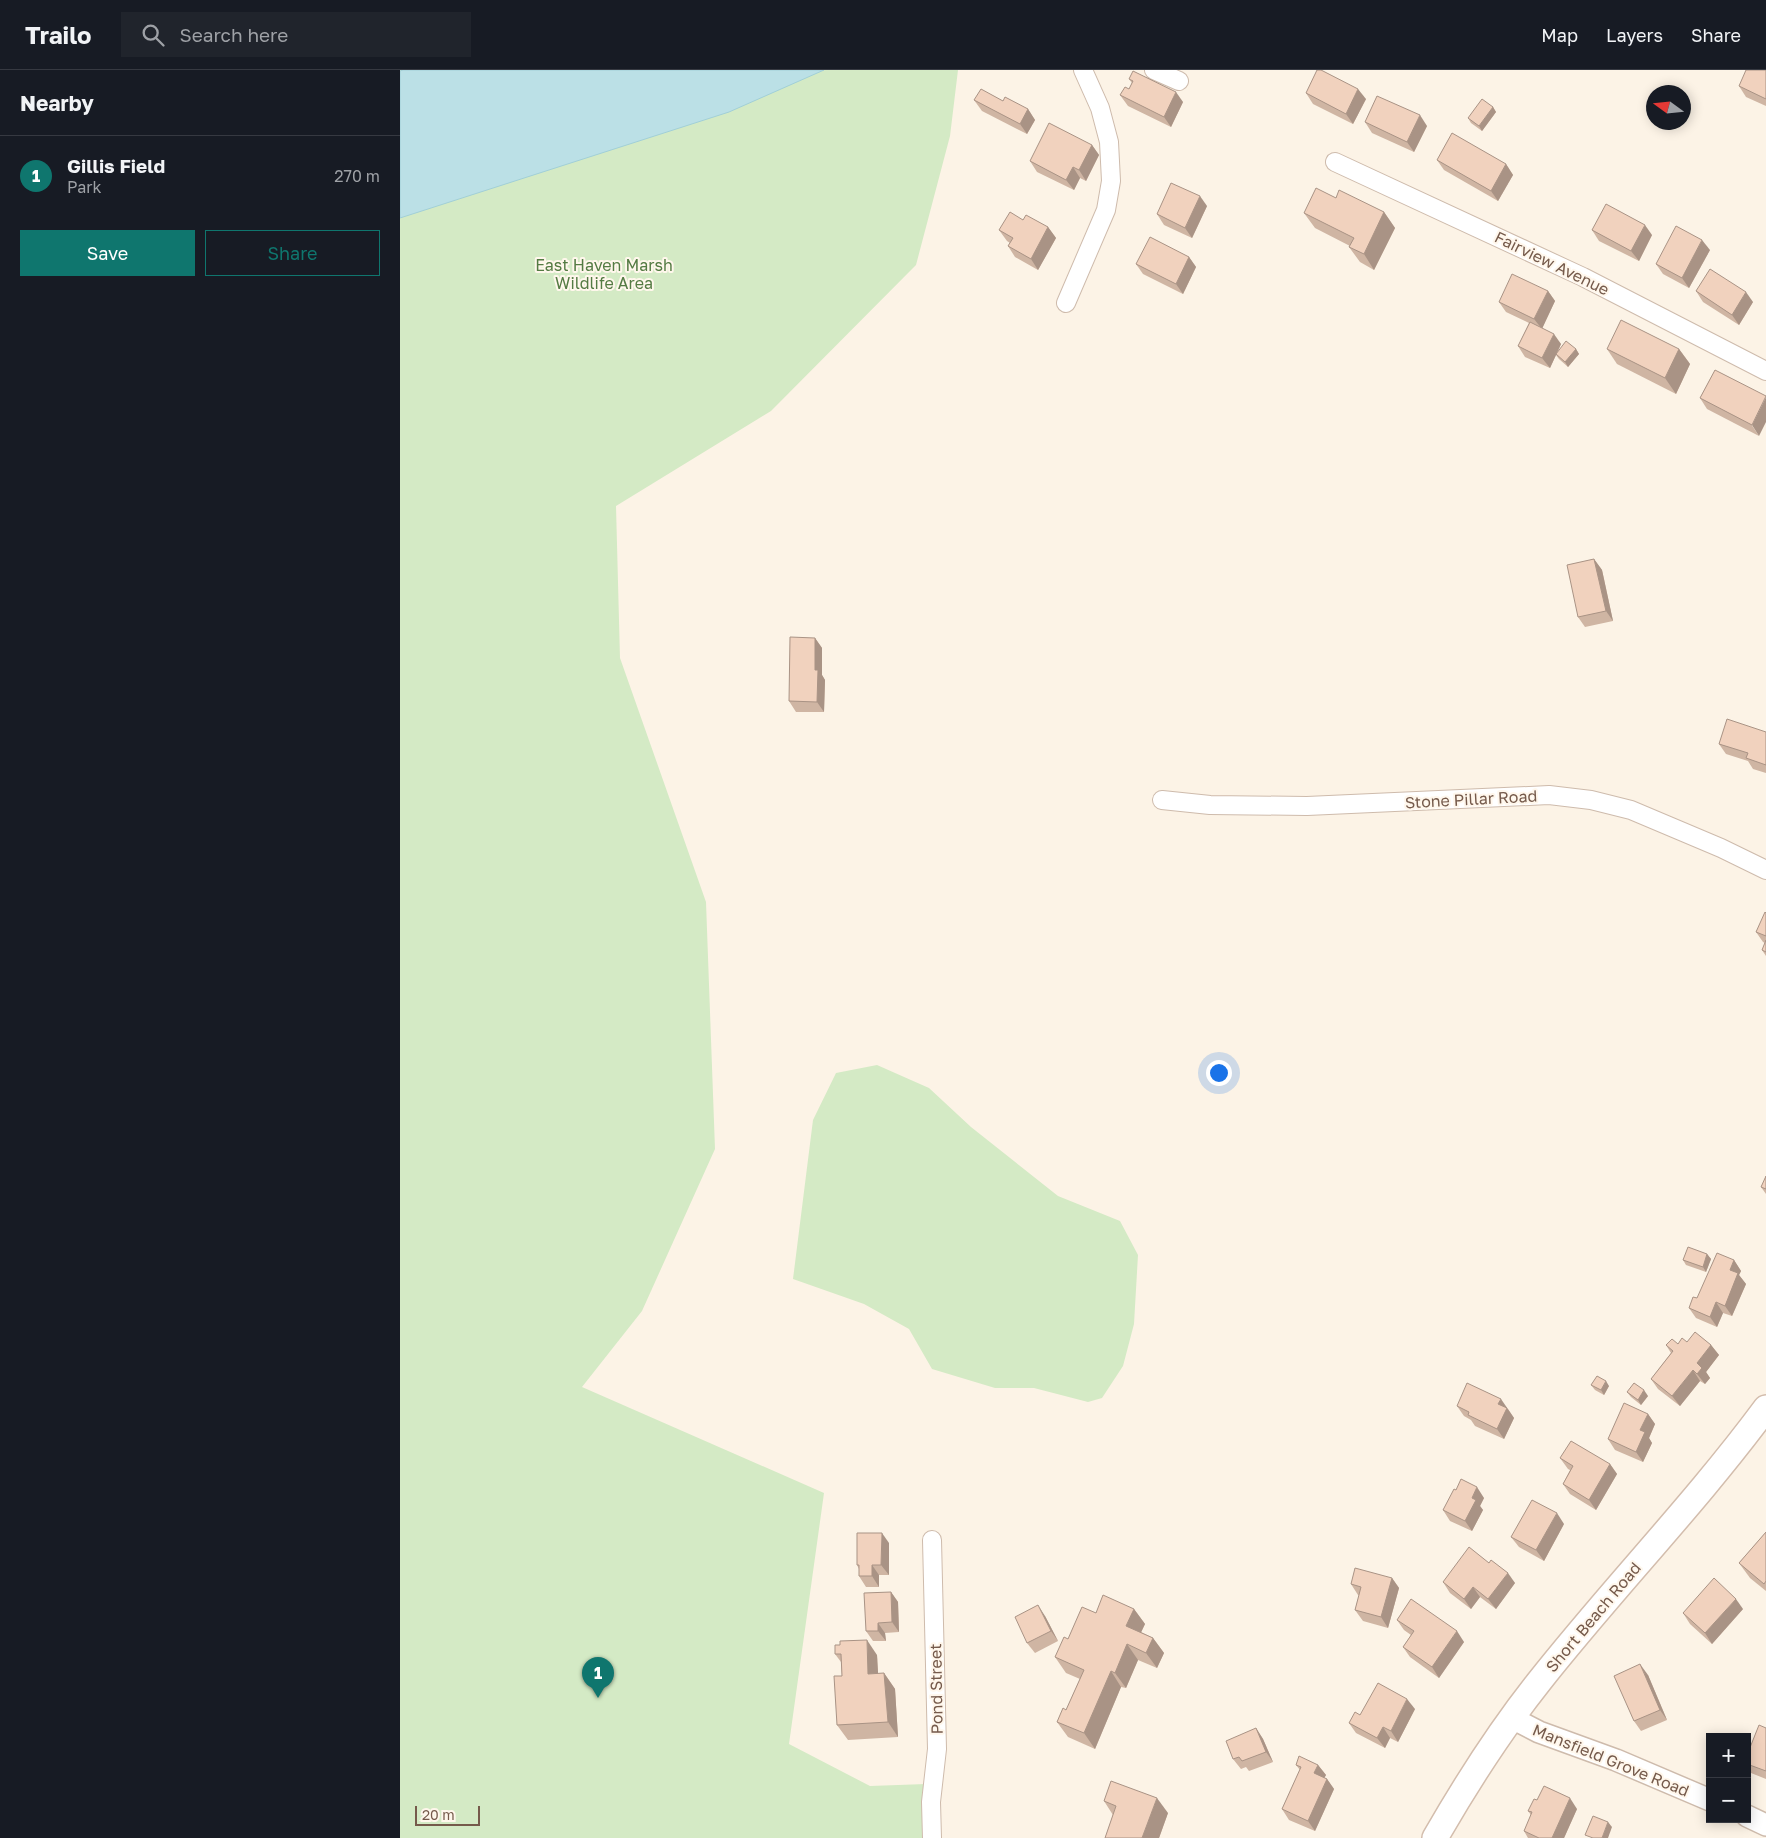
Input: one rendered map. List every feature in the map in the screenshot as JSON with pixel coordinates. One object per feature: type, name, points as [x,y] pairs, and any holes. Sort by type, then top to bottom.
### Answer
[{"type":"main road","name":"Short Beach Road","points":[[1435,1838],[1470,1779],[1538,1683],[1617,1587],[1728,1458],[1766,1408]]},
{"type":"street","points":[[1066,303],[1106,210],[1110,181],[1109,142],[1100,108],[1083,70]]},
{"type":"street","points":[[1154,70],[1178,81]]},
{"type":"street","name":"Fairview Avenue","points":[[1335,162],[1592,282],[1766,371]]},
{"type":"street","name":"Stone Pillar Road","points":[[1162,800],[1210,805],[1306,806],[1549,795],[1591,800],[1631,810],[1721,848],[1766,870]]},
{"type":"street","name":"Pond Street","points":[[932,1540],[937,1749],[931,1802],[932,1838]]},
{"type":"street","name":"Mansfield Grove Road","points":[[1512,1718],[1539,1732],[1624,1764],[1706,1798]]},
{"type":"street","points":[[1751,1818],[1766,1825]]},
{"type":"green space","name":"East Haven Marsh Wildlife Area","points":[[400,70],[958,70],[950,136],[916,265],[771,411],[616,506],[620,658],[706,902],[715,1149],[642,1311],[582,1387],[824,1493],[789,1744],[870,1786],[926,1784],[925,1838],[400,1838]]},
{"type":"green space","points":[[877,1065],[929,1088],[971,1127],[1058,1196],[1120,1221],[1138,1255],[1134,1324],[1123,1366],[1102,1398],[1088,1402],[1034,1388],[995,1388],[932,1369],[909,1329],[864,1304],[793,1279],[813,1120],[836,1073]]},
{"type":"water","points":[[824,70],[729,112],[400,218],[400,71]]},
{"type":"building","points":[[1317,70],[1321,70],[1358,89],[1346,114],[1306,93]]},
{"type":"building","points":[[1746,70],[1766,70],[1766,99],[1739,86]]},
{"type":"building","points":[[1133,71],[1176,92],[1164,117],[1120,95],[1125,87],[1129,89],[1133,81],[1129,79]]},
{"type":"building","points":[[981,89],[1003,101],[1005,97],[1028,109],[1020,124],[974,100]]},
{"type":"building","points":[[1377,96],[1420,115],[1407,142],[1365,122]]},
{"type":"building","points":[[1482,99],[1493,107],[1479,126],[1468,118]]},
{"type":"building","points":[[1049,123],[1092,145],[1079,170],[1073,167],[1066,180],[1030,161]]},
{"type":"building","points":[[1452,133],[1506,164],[1491,191],[1437,160]]},
{"type":"building","points":[[1171,183],[1200,196],[1185,228],[1157,214]]},
{"type":"building","points":[[1316,188],[1336,198],[1339,190],[1384,212],[1364,254],[1349,247],[1354,238],[1304,213]]},
{"type":"building","points":[[1606,204],[1645,225],[1631,251],[1592,230]]},
{"type":"building","points":[[1010,212],[1023,220],[1026,215],[1048,227],[1031,259],[1008,246],[1013,238],[999,230]]},
{"type":"building","points":[[1676,226],[1702,240],[1682,278],[1656,264]]},
{"type":"building","points":[[1150,237],[1189,257],[1176,284],[1136,264]]},
{"type":"building","points":[[1710,269],[1746,292],[1732,315],[1696,291]]},
{"type":"building","points":[[1512,274],[1548,291],[1534,319],[1499,302]]},
{"type":"building","points":[[1621,320],[1679,349],[1665,378],[1607,349]]},
{"type":"building","points":[[1530,322],[1554,334],[1542,358],[1518,346]]},
{"type":"building","points":[[1566,341],[1576,349],[1565,362],[1556,354]]},
{"type":"building","points":[[1715,370],[1766,396],[1752,425],[1700,398]]},
{"type":"building","points":[[1594,559],[1606,611],[1578,617],[1567,565]]},
{"type":"building","points":[[790,637],[815,638],[815,670],[818,670],[817,702],[789,701]]},
{"type":"building","points":[[1727,719],[1766,732],[1766,765],[1746,758],[1748,753],[1719,744]]},
{"type":"building","points":[[1766,913],[1766,936],[1756,932]]},
{"type":"building","points":[[1766,940],[1766,952],[1762,950]]},
{"type":"building","points":[[1766,1176],[1766,1189],[1761,1187]]},
{"type":"building","points":[[1688,1247],[1707,1254],[1703,1267],[1683,1260]]},
{"type":"building","points":[[1717,1253],[1734,1260],[1730,1270],[1738,1273],[1725,1306],[1716,1302],[1710,1317],[1689,1308],[1693,1297],[1697,1298]]},
{"type":"building","points":[[1695,1332],[1711,1345],[1697,1363],[1702,1368],[1697,1374],[1693,1370],[1672,1396],[1651,1379],[1673,1351],[1666,1345],[1672,1339],[1678,1344],[1682,1338],[1687,1342]]},
{"type":"building","points":[[1597,1376],[1606,1381],[1601,1390],[1591,1385]]},
{"type":"building","points":[[1467,1383],[1501,1399],[1498,1404],[1507,1408],[1497,1429],[1468,1415],[1469,1412],[1457,1406]]},
{"type":"building","points":[[1634,1383],[1644,1390],[1638,1400],[1627,1392]]},
{"type":"building","points":[[1624,1403],[1648,1414],[1640,1430],[1645,1432],[1636,1452],[1608,1439]]},
{"type":"building","points":[[1571,1441],[1610,1464],[1589,1500],[1563,1484],[1573,1466],[1560,1458]]},
{"type":"building","points":[[1461,1479],[1477,1487],[1472,1498],[1476,1500],[1465,1521],[1443,1510]]},
{"type":"building","points":[[1532,1500],[1557,1513],[1536,1550],[1511,1537]]},
{"type":"building","points":[[1766,1532],[1766,1581],[1764,1584],[1739,1563]]},
{"type":"building","points":[[857,1533],[882,1533],[881,1565],[872,1565],[872,1576],[859,1576]]},
{"type":"building","points":[[1469,1547],[1489,1563],[1491,1560],[1508,1573],[1488,1599],[1473,1587],[1464,1599],[1443,1582]]},
{"type":"building","points":[[1355,1568],[1392,1578],[1381,1617],[1355,1610],[1361,1587],[1351,1584]]},
{"type":"building","points":[[1714,1578],[1736,1599],[1705,1633],[1683,1613]]},
{"type":"building","points":[[891,1592],[892,1622],[878,1623],[878,1631],[866,1631],[864,1593]]},
{"type":"building","points":[[1103,1595],[1134,1609],[1126,1626],[1153,1638],[1146,1653],[1127,1644],[1115,1673],[1111,1671],[1084,1733],[1057,1722],[1063,1708],[1066,1710],[1084,1670],[1055,1657],[1064,1637],[1068,1639],[1082,1607],[1096,1613]]},
{"type":"building","points":[[1411,1599],[1457,1631],[1432,1667],[1403,1647],[1414,1631],[1397,1620]]},
{"type":"building","points":[[1038,1605],[1051,1631],[1027,1643],[1015,1617]]},
{"type":"building","points":[[867,1640],[868,1674],[884,1673],[888,1722],[837,1725],[834,1676],[842,1676],[841,1654],[835,1654],[835,1645],[840,1645],[840,1641]]},
{"type":"building","points":[[1640,1664],[1660,1710],[1634,1721],[1614,1676]]},
{"type":"building","points":[[1378,1683],[1407,1699],[1391,1731],[1383,1727],[1377,1738],[1349,1723],[1355,1712],[1360,1715]]},
{"type":"building","points":[[1759,1725],[1766,1728],[1766,1771],[1751,1765],[1751,1745]]},
{"type":"building","points":[[1256,1728],[1266,1752],[1242,1761],[1239,1757],[1233,1759],[1226,1741]]},
{"type":"building","points":[[1299,1756],[1318,1765],[1314,1773],[1327,1779],[1308,1821],[1282,1809],[1301,1767],[1296,1765]]},
{"type":"building","points":[[1111,1781],[1157,1798],[1142,1838],[1105,1838],[1116,1806],[1104,1801]]},
{"type":"building","points":[[1544,1786],[1570,1798],[1552,1838],[1539,1838],[1524,1831],[1532,1812],[1528,1811],[1534,1799],[1537,1800]]},
{"type":"building","points":[[1593,1816],[1608,1822],[1602,1838],[1593,1838],[1585,1835]]},
{"type":"place","name":"Gillis Field","points":[[598,1698]]}]
